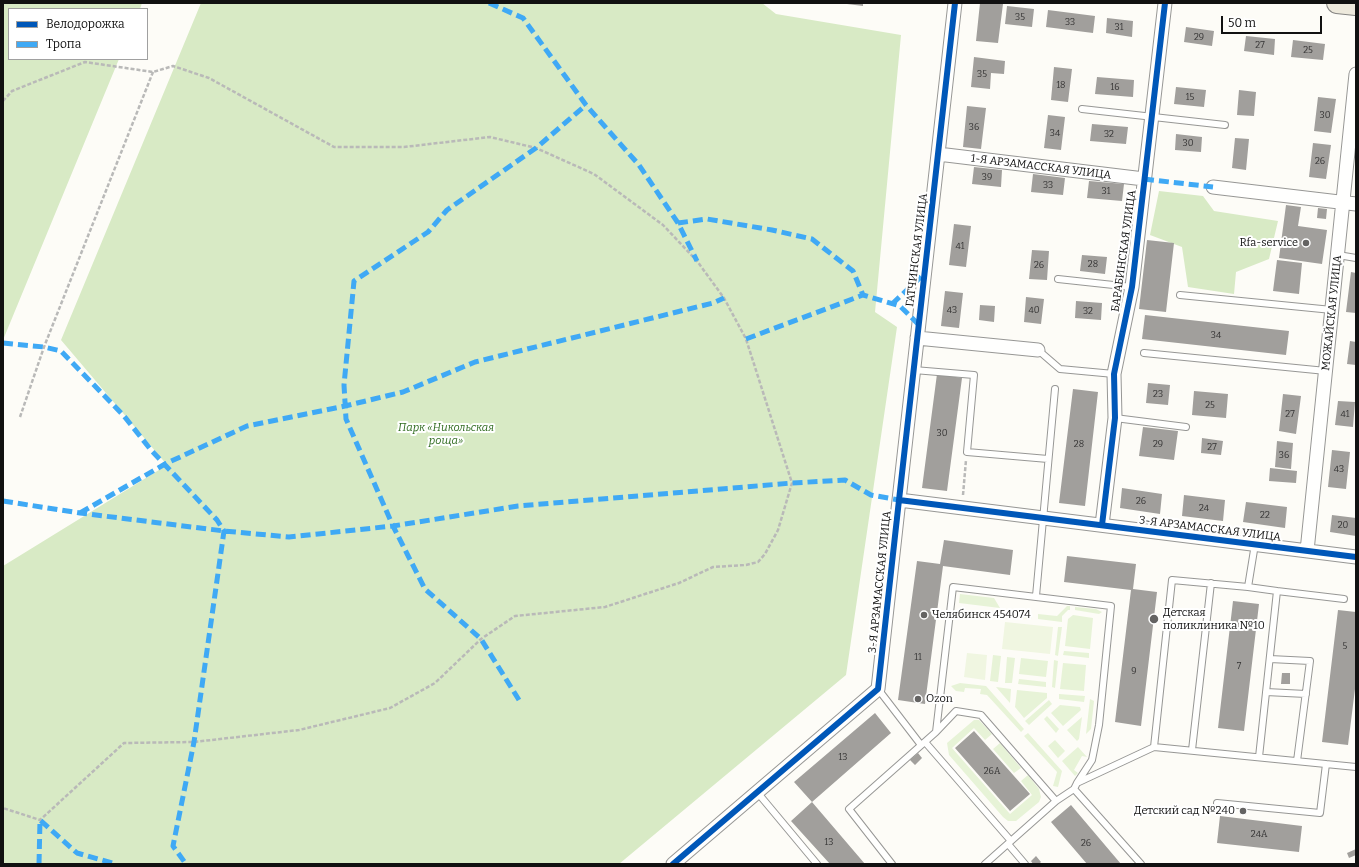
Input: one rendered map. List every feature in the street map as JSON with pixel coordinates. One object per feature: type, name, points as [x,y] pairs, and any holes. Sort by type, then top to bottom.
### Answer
[{"type":"main road","points":[[1337,3],[1356,5]]},
{"type":"street","name":"ГАТЧИНСКАЯ УЛИЦА","points":[[899,500],[955,3]]},
{"type":"street","name":"БАРАБИНСКАЯ УЛИЦА","points":[[1102,525],[1115,418],[1114,374],[1132,287],[1165,3]]},
{"type":"street","name":"МОЖАЙСКАЯ УЛИЦА","points":[[1307,551],[1356,74]]},
{"type":"street","name":"1-Я АРЗАМАССКАЯ УЛИЦА","points":[[938,154],[1144,179]]},
{"type":"street","points":[[1213,187],[1356,204]]},
{"type":"street","points":[[917,338],[1038,350]]},
{"type":"street","name":"3-Я АРЗАМАССКАЯ УЛИЦА","points":[[878,689],[899,500],[1356,557]]},
{"type":"street","points":[[673,864],[878,689]]},
{"type":"lane","points":[[1082,109],[1225,125]]},
{"type":"lane","points":[[1338,255],[1356,258]]},
{"type":"lane","points":[[1058,279],[1132,287]]},
{"type":"lane","points":[[1180,295],[1332,310]]},
{"type":"lane","points":[[1038,350],[1060,369],[1114,374]]},
{"type":"lane","points":[[1144,353],[1326,371]]},
{"type":"lane","points":[[914,370],[974,376],[967,452],[1048,459]]},
{"type":"lane","points":[[1036,596],[1055,389]]},
{"type":"lane","points":[[1115,418],[1186,427]]},
{"type":"lane","points":[[1248,587],[1255,544]]},
{"type":"lane","points":[[1154,747],[1172,580],[1248,587],[1344,599]]},
{"type":"lane","points":[[1192,750],[1211,583]]},
{"type":"lane","points":[[936,732],[953,587],[1111,606],[1099,725],[1092,760],[1075,786]]},
{"type":"lane","points":[[1259,757],[1277,591]]},
{"type":"lane","points":[[1270,659],[1310,661],[1297,761]]},
{"type":"lane","points":[[878,689],[1010,843],[1025,864]]},
{"type":"lane","points":[[1266,692],[1306,694]]},
{"type":"lane","points":[[892,864],[849,809],[936,732],[956,711],[982,715],[1056,801]]},
{"type":"lane","points":[[985,864],[1075,786],[1154,747],[1356,767]]},
{"type":"lane","points":[[1217,803],[1320,813],[1326,764]]},
{"type":"lane","points":[[1075,786],[1141,864]]},
{"type":"lane","points":[[757,792],[817,864]]},
{"type":"path","points":[[3,101],[12,91],[85,62],[153,72],[173,66],[209,78],[334,147],[404,147],[490,137],[536,148],[594,174],[663,225],[697,261],[724,298],[746,339],[792,483],[778,530],[765,554],[758,562],[746,565],[713,567],[678,583],[605,607],[515,616],[481,639],[435,683],[390,708],[299,730],[194,742],[124,743],[40,820],[3,808]]},
{"type":"path","points":[[20,417],[44,347],[153,72]]},
{"type":"path","points":[[962,508],[967,452]]},
{"type":"green space","points":[[3,3],[142,3],[140,8],[8,8],[8,60],[119,60],[3,340]]},
{"type":"green space","name":"Парк «Никольская роща»","points":[[201,3],[762,3],[776,14],[901,35],[875,312],[897,327],[846,675],[619,864],[3,864],[3,566],[167,465],[61,340]]},
{"type":"green space","points":[[1159,191],[1203,196],[1214,211],[1278,221],[1269,259],[1236,272],[1234,294],[1188,287],[1182,247],[1150,235]]},
{"type":"green space","points":[[960,594],[994,598],[1000,608],[959,603]]},
{"type":"green space","points":[[1067,606],[1070,606],[1070,610],[1062,616],[1062,622],[1038,619],[1038,614],[1057,616]]},
{"type":"green space","points":[[1075,607],[1096,609],[1102,612],[1099,614],[1075,610]]},
{"type":"green space","points":[[1010,612],[1032,614],[1031,619],[1006,616]]},
{"type":"green space","points":[[1073,615],[1093,618],[1090,649],[1065,646],[1068,619]]},
{"type":"green space","points":[[1005,622],[1053,627],[1050,654],[1002,649]]},
{"type":"green space","points":[[1058,627],[1062,627],[1058,656],[1055,655]]},
{"type":"green space","points":[[1064,651],[1089,653],[1089,658],[1063,655]]},
{"type":"green space","points":[[967,653],[987,655],[985,680],[964,677]]},
{"type":"green space","points":[[993,655],[1001,656],[998,682],[990,681]]},
{"type":"green space","points":[[1007,657],[1015,658],[1012,683],[1005,683]]},
{"type":"green space","points":[[1021,658],[1048,661],[1046,677],[1019,674]]},
{"type":"green space","points":[[1054,660],[1058,661],[1055,688],[1052,687]]},
{"type":"green space","points":[[1063,663],[1086,665],[1084,691],[1060,689]]},
{"type":"green space","points":[[1019,679],[1046,682],[1046,687],[1018,684]]},
{"type":"green space","points":[[960,683],[986,686],[1024,729],[1021,732],[987,695],[980,694],[981,689],[965,688],[964,692],[956,691],[951,686]]},
{"type":"green space","points":[[996,687],[1011,689],[1010,703]]},
{"type":"green space","points":[[1017,690],[1047,693],[1047,698],[1024,718],[1015,707]]},
{"type":"green space","points":[[1059,694],[1085,696],[1084,702],[1059,699]]},
{"type":"green space","points":[[1090,699],[1094,701],[1091,729],[1086,734]]},
{"type":"green space","points":[[1049,700],[1052,704],[1029,725],[1025,721]]},
{"type":"green space","points":[[1060,705],[1080,707],[1081,710],[1063,726],[1051,713]]},
{"type":"green space","points":[[1047,716],[1059,729],[1056,733],[1044,719]]},
{"type":"green space","points":[[1082,717],[1079,739],[1077,741],[1067,730]]},
{"type":"green space","points":[[974,720],[979,720],[992,734],[985,740],[974,728],[952,748],[1010,814],[1032,795],[1021,781],[1028,775],[1039,789],[1041,797],[1039,802],[1016,821],[1008,821],[1003,817],[949,755],[947,743]]},
{"type":"green space","points":[[1028,733],[1062,771],[1058,787],[1053,786],[1057,772],[1024,736]]},
{"type":"green space","points":[[1055,740],[1065,751],[1058,758],[1048,746]]},
{"type":"green space","points":[[1000,743],[1021,768],[1014,773],[993,749]]},
{"type":"green space","points":[[1078,747],[1087,757],[1082,756],[1074,770],[1078,773],[1075,776],[1062,761]]},
{"type":"building","points":[[839,3],[863,3],[863,6]]},
{"type":"building","points":[[980,3],[1003,4],[998,43],[976,41]]},
{"type":"building","points":[[1007,6],[1034,9],[1032,27],[1005,24]]},
{"type":"building","points":[[1048,10],[1095,16],[1093,33],[1046,27]]},
{"type":"building","points":[[1107,18],[1133,21],[1132,37],[1106,33]]},
{"type":"building","points":[[1186,27],[1214,31],[1212,46],[1184,42]]},
{"type":"building","points":[[1246,36],[1275,39],[1274,55],[1244,51]]},
{"type":"building","points":[[1293,40],[1325,44],[1323,60],[1291,57]]},
{"type":"building","points":[[974,57],[1005,61],[1004,74],[991,73],[990,89],[971,87]]},
{"type":"building","points":[[1054,67],[1072,69],[1068,102],[1051,100]]},
{"type":"building","points":[[1097,77],[1134,80],[1133,97],[1095,94]]},
{"type":"building","points":[[1176,87],[1206,90],[1204,107],[1174,104]]},
{"type":"building","points":[[1239,90],[1256,92],[1254,116],[1237,115]]},
{"type":"building","points":[[1318,97],[1336,99],[1331,133],[1314,131]]},
{"type":"building","points":[[967,106],[986,108],[981,149],[963,147]]},
{"type":"building","points":[[1048,115],[1065,117],[1061,150],[1044,148]]},
{"type":"building","points":[[1092,124],[1128,127],[1126,144],[1090,141]]},
{"type":"building","points":[[1176,134],[1202,137],[1201,152],[1175,150]]},
{"type":"building","points":[[1235,138],[1249,139],[1246,170],[1232,168]]},
{"type":"building","points":[[1313,143],[1331,145],[1326,179],[1309,177]]},
{"type":"building","points":[[974,167],[1002,170],[1001,187],[972,184]]},
{"type":"building","points":[[1033,174],[1065,178],[1063,195],[1031,192]]},
{"type":"building","points":[[1089,181],[1124,184],[1122,201],[1087,198]]},
{"type":"building","points":[[1286,205],[1301,207],[1298,226],[1327,230],[1322,264],[1279,258]]},
{"type":"building","points":[[1318,208],[1327,209],[1326,219],[1317,218]]},
{"type":"building","points":[[954,224],[971,226],[966,267],[949,265]]},
{"type":"building","points":[[1147,240],[1174,243],[1166,312],[1139,309]]},
{"type":"building","points":[[1032,250],[1049,251],[1047,280],[1029,279]]},
{"type":"building","points":[[1082,255],[1107,257],[1105,274],[1080,271]]},
{"type":"building","points":[[1277,260],[1302,263],[1299,294],[1273,291]]},
{"type":"building","points":[[1351,272],[1356,273],[1356,313],[1346,312]]},
{"type":"building","points":[[945,291],[963,293],[959,328],[941,326]]},
{"type":"building","points":[[1026,297],[1044,299],[1041,324],[1024,322]]},
{"type":"building","points":[[1076,301],[1102,303],[1101,320],[1075,318]]},
{"type":"building","points":[[980,305],[995,306],[994,322],[979,320]]},
{"type":"building","points":[[1145,315],[1289,331],[1286,355],[1142,339]]},
{"type":"building","points":[[1350,341],[1356,342],[1356,365],[1347,364]]},
{"type":"building","points":[[937,374],[962,378],[947,491],[922,488]]},
{"type":"building","points":[[1148,383],[1170,385],[1168,405],[1146,403]]},
{"type":"building","points":[[1073,389],[1098,392],[1085,506],[1059,503]]},
{"type":"building","points":[[1194,391],[1228,394],[1226,418],[1192,415]]},
{"type":"building","points":[[1283,394],[1301,396],[1296,434],[1279,431]]},
{"type":"building","points":[[1338,401],[1355,402],[1353,427],[1335,425]]},
{"type":"building","points":[[1143,427],[1178,431],[1174,460],[1139,456]]},
{"type":"building","points":[[1202,438],[1223,441],[1221,455],[1201,453]]},
{"type":"building","points":[[1277,441],[1293,443],[1291,469],[1275,467]]},
{"type":"building","points":[[1332,450],[1350,452],[1346,489],[1328,487]]},
{"type":"building","points":[[1270,468],[1297,471],[1296,483],[1269,481]]},
{"type":"building","points":[[1122,488],[1162,494],[1160,514],[1120,508]]},
{"type":"building","points":[[1184,495],[1225,500],[1223,521],[1182,516]]},
{"type":"building","points":[[1246,502],[1287,507],[1285,528],[1243,522]]},
{"type":"building","points":[[1332,515],[1356,518],[1356,536],[1330,532]]},
{"type":"building","points":[[944,540],[1013,550],[1010,575],[943,566],[925,704],[898,700],[917,561],[940,564]]},
{"type":"building","points":[[1067,556],[1136,564],[1133,589],[1157,592],[1141,726],[1115,722],[1131,590],[1064,582]]},
{"type":"building","points":[[1233,601],[1259,604],[1244,731],[1218,728]]},
{"type":"building","points":[[1338,610],[1356,612],[1356,681],[1348,745],[1322,742]]},
{"type":"building","points":[[1282,673],[1290,673],[1290,684],[1281,684]]},
{"type":"building","points":[[875,713],[891,733],[812,802],[794,782]]},
{"type":"building","points":[[974,731],[1030,794],[1010,811],[955,748]]},
{"type":"building","points":[[918,753],[922,758],[915,765],[910,760]]},
{"type":"building","points":[[812,802],[865,864],[830,864],[791,821]]},
{"type":"building","points":[[1071,805],[1121,864],[1087,864],[1051,822]]},
{"type":"building","points":[[1220,816],[1302,826],[1299,852],[1217,843]]},
{"type":"building","points":[[1356,849],[1356,855],[1349,858],[1347,853]]},
{"type":"building","points":[[1036,856],[1041,862],[1039,864],[1033,864],[1031,861]]},
{"type":"marked path","points":[[489,3],[523,18],[586,105],[639,165],[678,223],[697,261]]},
{"type":"marked path","points":[[519,700],[481,639],[425,589],[393,526],[346,419],[344,385],[354,281],[428,232],[447,210],[536,148],[586,105]]},
{"type":"marked path","points":[[1144,179],[1213,187]]},
{"type":"marked path","points":[[678,223],[707,219],[772,230],[812,239],[853,271],[863,295]]},
{"type":"marked path","points":[[892,304],[924,274]]},
{"type":"marked path","points":[[746,339],[863,295],[900,306],[919,325]]},
{"type":"marked path","points":[[80,513],[165,464],[247,426],[345,406],[403,392],[475,362],[713,303],[724,298]]},
{"type":"marked path","points":[[3,343],[44,347],[61,351],[124,416],[151,450],[217,520],[224,531],[194,742],[173,846],[186,864]]},
{"type":"marked path","points":[[3,501],[80,513],[224,531],[289,537],[393,526],[518,506],[792,483],[845,480],[871,495],[899,500]]},
{"type":"marked path","points":[[39,864],[40,820],[77,853],[116,864]]},
{"type":"cycle path","points":[[899,500],[955,3]]},
{"type":"cycle path","points":[[1102,525],[1115,418],[1114,374],[1132,287],[1165,3]]},
{"type":"cycle path","points":[[673,864],[878,689],[899,500],[1356,557]]},
{"type":"place","name":"Rfa-service","points":[[1306,243]]},
{"type":"place","name":"Челябинск 454074","points":[[924,615]]},
{"type":"place","name":"Детская поликлиника №10","points":[[1154,619]]},
{"type":"place","name":"Ozon","points":[[918,699]]},
{"type":"place","name":"Детский сад №240","points":[[1243,811]]}]
